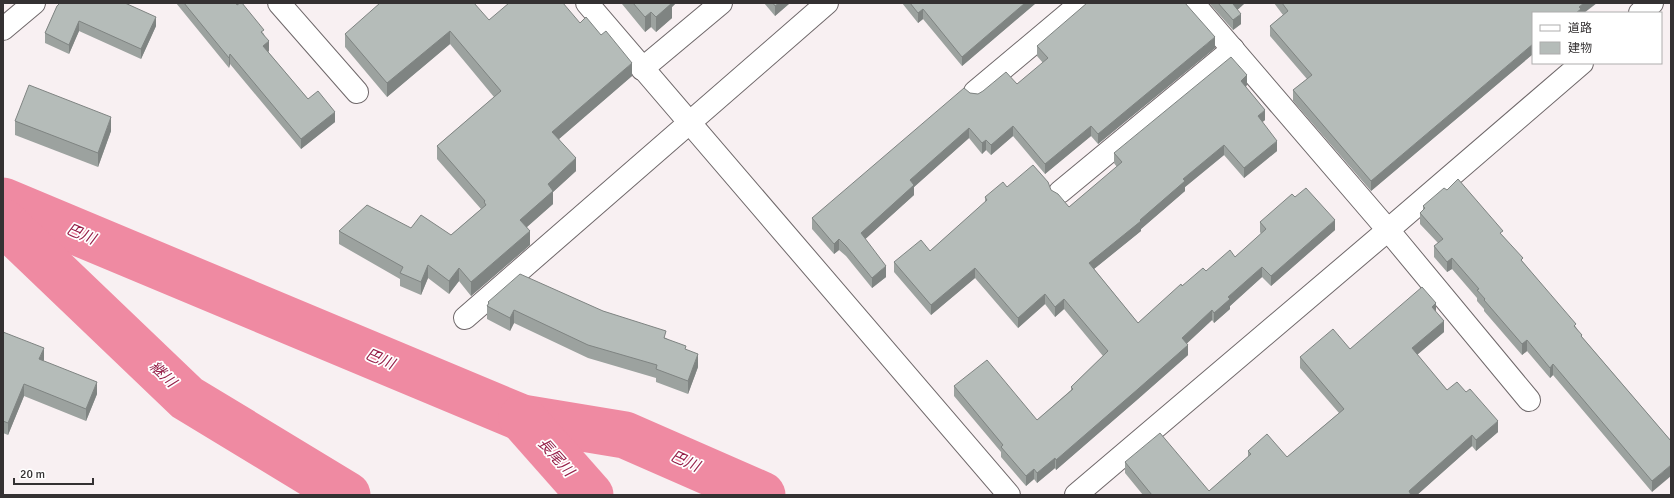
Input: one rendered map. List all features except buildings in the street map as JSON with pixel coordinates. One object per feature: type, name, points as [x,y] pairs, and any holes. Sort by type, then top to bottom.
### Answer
[{"type":"street","points":[[6,21],[34,3]]},
{"type":"street","points":[[279,3],[357,92]]},
{"type":"street","points":[[586,3],[1009,495]]},
{"type":"street","points":[[642,69],[721,3]]},
{"type":"street","points":[[465,318],[827,3]]},
{"type":"street","points":[[975,92],[1080,3]]},
{"type":"street","points":[[1193,3],[1388,230],[1529,400]]},
{"type":"street","points":[[1641,12],[1652,3]]},
{"type":"street","points":[[1060,192],[1233,49]]},
{"type":"street","points":[[1076,495],[1581,64]]},
{"type":"waterway","name":"巴川","points":[[3,201],[522,418],[625,435],[762,495]]},
{"type":"waterway","name":"継川","points":[[3,222],[187,398],[347,495]]},
{"type":"waterway","name":"長尾川","points":[[522,418],[590,495]]}]
